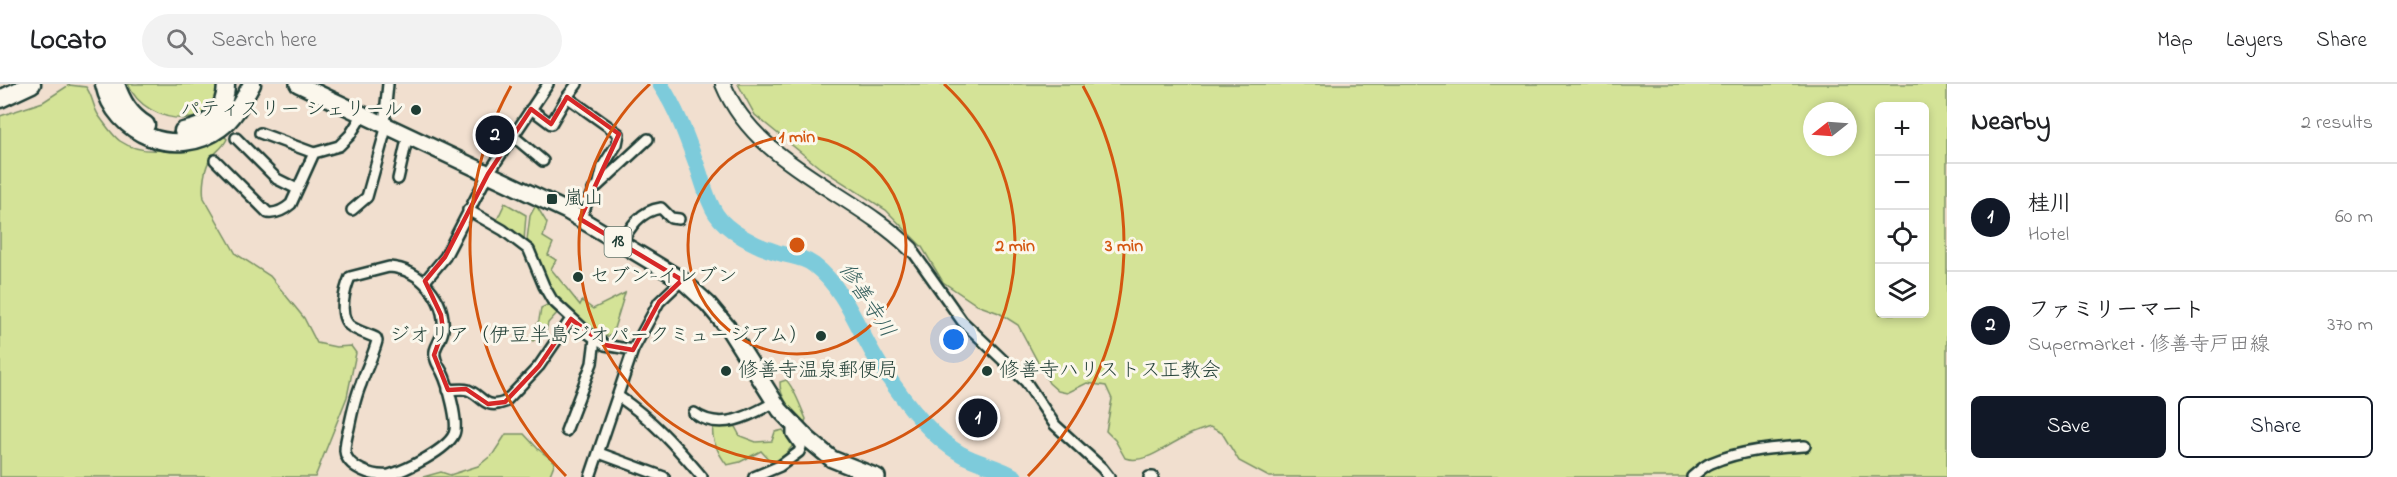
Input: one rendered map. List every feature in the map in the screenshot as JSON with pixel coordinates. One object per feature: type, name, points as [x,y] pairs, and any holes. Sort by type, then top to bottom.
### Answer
[{"type":"highway","points":[[0,96],[14,84]]},
{"type":"highway","points":[[0,96],[22,84]]},
{"type":"highway","points":[[0,96],[32,84]]},
{"type":"highway","points":[[104,84],[114,110],[126,124],[152,138],[173,142],[202,138],[218,129],[238,108],[251,86]]},
{"type":"highway","points":[[118,88],[125,105],[140,121],[166,132],[185,131],[203,125],[211,119],[222,105],[226,84]]},
{"type":"main road","name":"18","points":[[298,84],[488,174],[682,280],[700,296],[728,328],[775,402],[792,423],[832,459],[872,476]]},
{"type":"street","points":[[352,210],[367,197],[386,124],[388,84]]},
{"type":"street","points":[[425,281],[445,257],[488,174],[548,84]]},
{"type":"street","points":[[531,109],[552,125],[577,84]]},
{"type":"street","points":[[723,84],[737,112],[761,140],[881,222],[911,249],[962,321],[1026,382],[1055,425],[1109,477]]},
{"type":"street","points":[[567,97],[619,134],[617,144],[604,159],[599,183]]},
{"type":"street","points":[[260,132],[314,153],[339,146],[350,135],[363,114]]},
{"type":"street","points":[[398,179],[408,135]]},
{"type":"street","points":[[513,136],[543,161]]},
{"type":"street","points":[[236,138],[277,179],[297,189]]},
{"type":"street","points":[[584,226],[587,200],[599,183],[648,139]]},
{"type":"street","points":[[214,160],[268,213],[273,214],[291,204],[314,153]]},
{"type":"street","points":[[612,242],[633,222],[655,209],[661,208],[671,218],[679,219]]},
{"type":"street","points":[[468,210],[503,230],[529,250],[552,300],[571,319],[605,345],[633,350]]},
{"type":"street","points":[[389,267],[404,270],[425,281],[435,298],[441,315],[443,330],[434,349],[448,390],[456,425],[453,436],[442,448],[388,476],[365,472],[349,460],[345,452],[354,405],[361,383],[370,366],[376,338],[350,326],[346,321],[344,298],[347,284],[355,275],[389,267]]},
{"type":"street","points":[[590,477],[633,350],[659,302],[682,280]]},
{"type":"street","points":[[448,390],[466,389],[488,404],[498,405],[505,402],[539,366],[571,319]]},
{"type":"street","points":[[566,431],[592,363],[595,339]]},
{"type":"street","points":[[618,396],[645,414],[702,477]]},
{"type":"street","points":[[694,413],[703,420],[733,421],[749,416],[775,402]]},
{"type":"street","points":[[754,477],[780,466],[800,452],[801,447],[792,434],[792,423]]},
{"type":"street","points":[[1692,477],[1710,463],[1750,452],[1805,446]]},
{"type":"street","points":[[599,453],[664,477]]},
{"type":"highlighted area","points":[[567,97],[619,134],[580,219],[682,280],[659,302],[633,350],[605,345],[571,319],[539,366],[505,402],[488,404],[466,389],[448,390],[434,355],[443,330],[441,315],[425,281],[445,257],[488,174],[531,109],[551,124]]},
{"type":"green space","points":[[128,84],[219,84],[218,99],[210,110],[198,117],[167,116],[151,110],[137,99]]},
{"type":"green space","points":[[738,84],[1947,84],[1947,477],[1269,477],[1239,461],[1222,433],[1210,427],[1189,435],[1147,457],[1125,458],[1115,440],[1106,431],[1112,399],[1106,386],[1087,383],[1067,393],[1058,391],[1049,383],[1018,325],[999,313],[977,305],[943,282],[922,247],[886,210],[820,168],[755,115]]},
{"type":"green space","points":[[69,85],[86,87],[97,113],[106,126],[117,139],[132,147],[144,150],[172,149],[224,136],[227,139],[209,162],[204,178],[203,194],[236,254],[270,276],[304,318],[317,343],[336,347],[351,346],[356,353],[347,397],[315,477],[0,477],[0,116],[43,102]]},
{"type":"green space","points":[[505,203],[526,215],[524,241],[496,222]]},
{"type":"green space","points":[[536,205],[547,223],[543,237],[553,243],[548,255],[556,260],[551,269],[580,305],[582,301],[593,309],[625,293],[612,335],[599,338],[555,298],[544,278],[537,255],[527,240],[530,216]]},
{"type":"green space","points":[[549,304],[559,309],[558,312],[548,323],[546,331],[533,341],[530,338],[539,320],[541,308]]},
{"type":"green space","points":[[786,380],[797,398],[806,419],[805,422],[792,411],[782,394],[780,382]]},
{"type":"green space","points":[[714,424],[734,425],[740,436],[756,442],[772,441],[775,432],[783,430],[794,444],[781,460],[772,463],[761,451],[740,462],[727,465],[714,440]]},
{"type":"green space","points":[[506,434],[524,434],[555,462],[549,477],[423,477],[441,472],[450,475],[478,466],[493,454]]},
{"type":"waterway","name":"修善寺川","points":[[660,84],[677,115],[708,198],[721,220],[751,242],[814,265],[836,288],[875,358],[929,428],[961,454],[1015,477]]},
{"type":"place","name":"パティスリー シェリール","points":[[416,110]]},
{"type":"place","name":"ファミリーマート","points":[[495,135]]},
{"type":"place","name":"嵐山","points":[[552,199]]},
{"type":"place","name":"セブン-イレブン","points":[[578,277]]},
{"type":"place","name":"ジオリア（伊豆半島ジオパークミュージアム）","points":[[821,336]]},
{"type":"place","name":"修善寺温泉郵便局","points":[[726,371]]},
{"type":"place","name":"修善寺ハリストス正教会","points":[[987,371]]},
{"type":"place","name":"桂川","points":[[978,418]]}]
